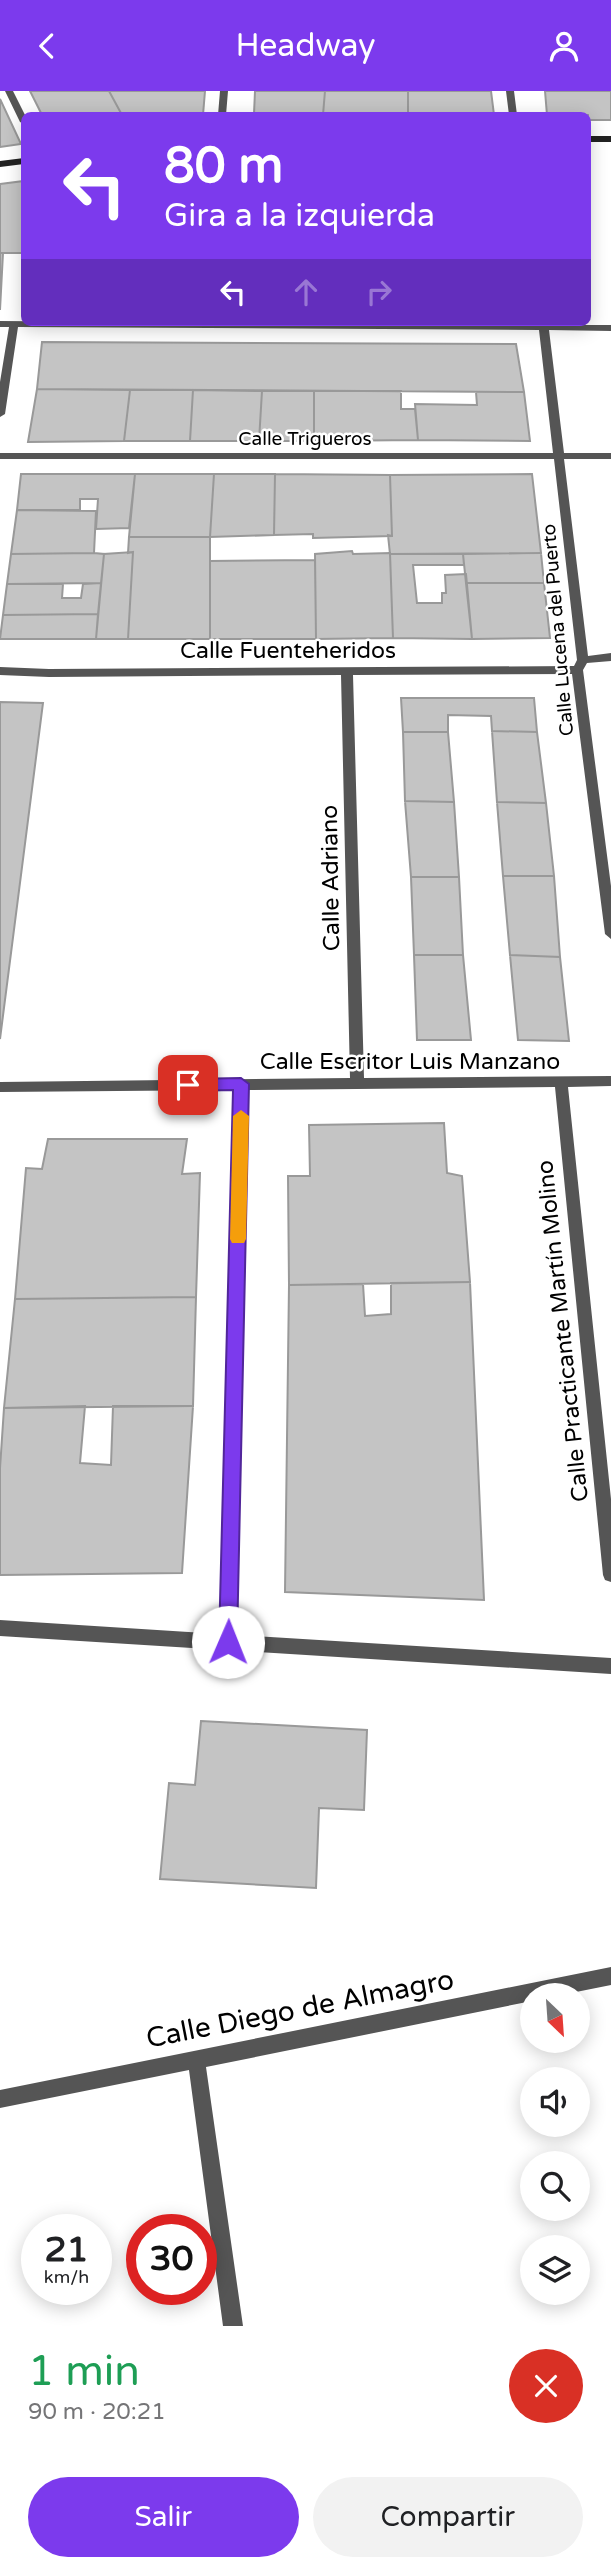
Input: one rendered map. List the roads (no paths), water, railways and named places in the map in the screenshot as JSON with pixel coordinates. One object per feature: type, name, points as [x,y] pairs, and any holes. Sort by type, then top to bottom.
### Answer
[{"type":"street","points":[[9,91],[21,116]]},
{"type":"street","points":[[222,112],[224,91]]},
{"type":"street","points":[[510,91],[513,112]]},
{"type":"street","points":[[591,139],[611,139]]},
{"type":"street","points":[[0,165],[21,162]]},
{"type":"street","points":[[0,324],[21,324]]},
{"type":"street","points":[[0,414],[14,324]]},
{"type":"street","name":"Calle Lucena del Puerto","points":[[543,326],[611,935]]},
{"type":"street","points":[[566,326],[611,328]]},
{"type":"street","name":"Calle Trigueros","points":[[0,456],[611,456]]},
{"type":"street","name":"Calle Fuenteheridos","points":[[0,671],[347,671],[580,665],[611,656]]},
{"type":"street","name":"Calle Adriano","points":[[347,671],[357,1084]]},
{"type":"street","name":"Calle Escritor Luis Manzano","points":[[0,1087],[611,1081]]},
{"type":"street","name":"Calle Practicante Martín Molino","points":[[561,1082],[611,1575]]},
{"type":"street","points":[[228,1642],[241,1084]]},
{"type":"street","points":[[0,1628],[611,1666]]},
{"type":"street","name":"Calle Diego de Almagro","points":[[0,2099],[611,1976]]},
{"type":"street","points":[[196,2058],[233,2326]]}]
